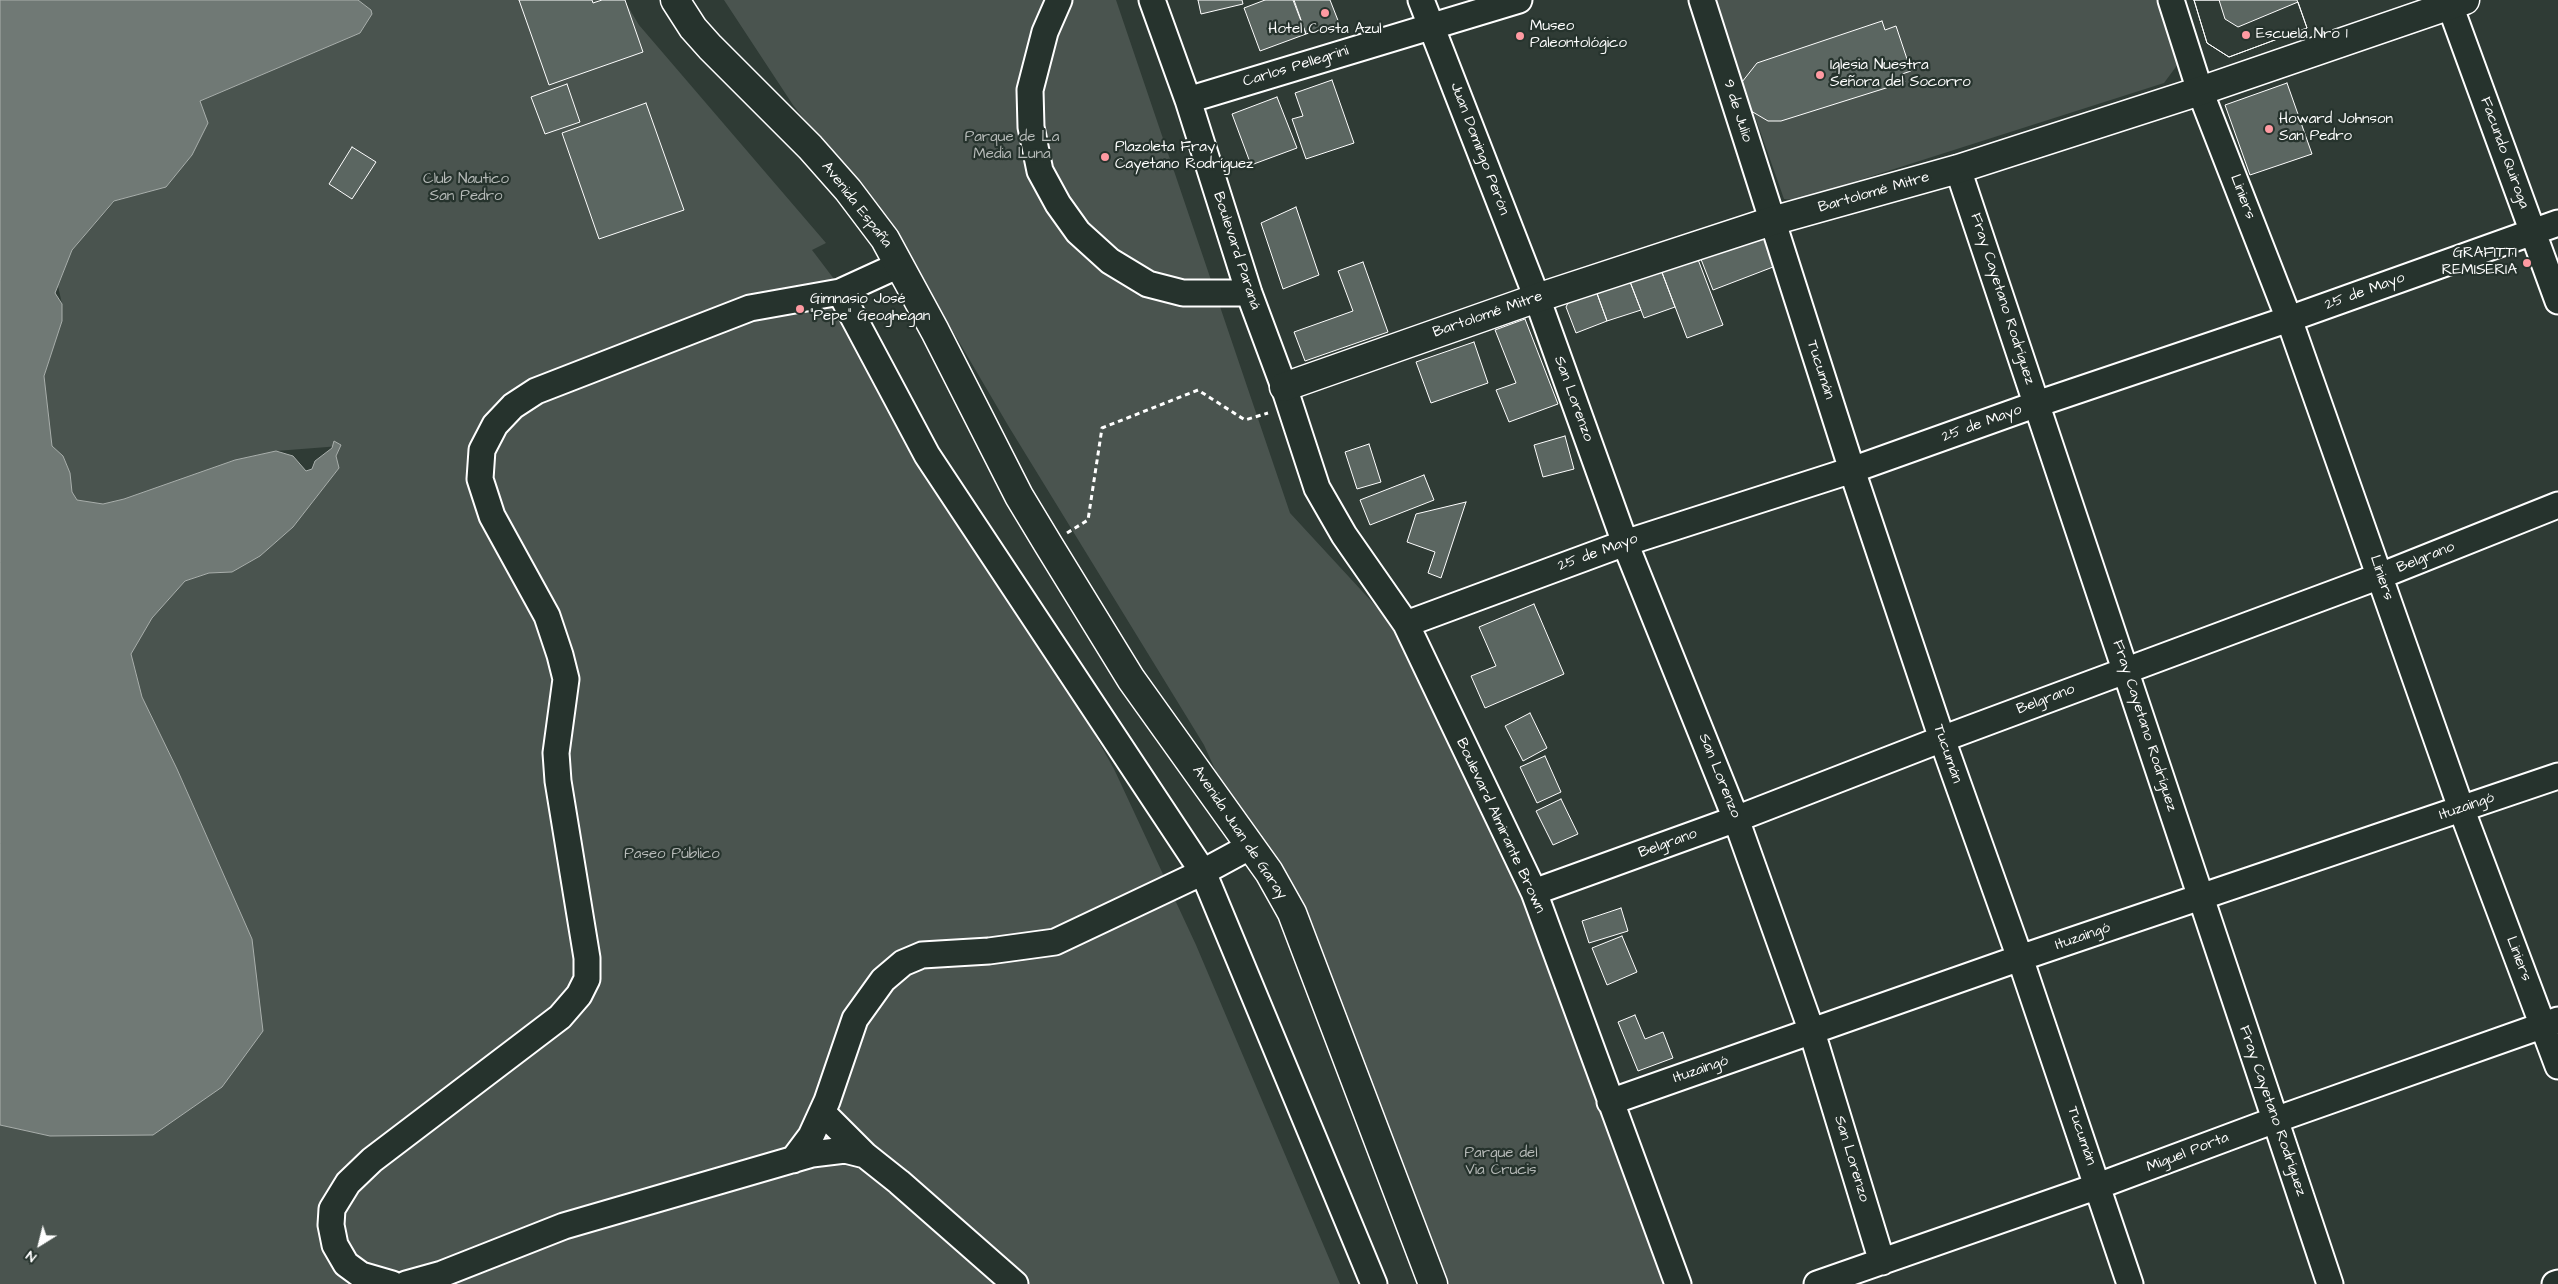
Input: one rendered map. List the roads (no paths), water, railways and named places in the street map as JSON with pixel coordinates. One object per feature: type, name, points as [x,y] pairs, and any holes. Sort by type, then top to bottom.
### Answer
[{"type":"main road","name":"Avenida España","points":[[674,0],[710,47],[810,147],[848,190],[885,239],[1019,496]]},
{"type":"main road","name":"Bartolomé Mitre","points":[[1287,396],[1537,298],[1772,221],[1958,169],[2200,90],[2454,2]]},
{"type":"main road","name":"Avenida Juan de Garay","points":[[1019,496],[1131,679],[1252,846],[1292,912],[1433,1284]]},
{"type":"street","points":[[1059,0],[1044,32],[1030,90],[1031,127],[1040,171],[1058,204],[1078,232],[1110,261],[1148,284],[1183,293],[1249,293]]},
{"type":"street","name":"Boulevard Paraná","points":[[1152,0],[1188,100],[1249,293],[1287,396]]},
{"type":"street","name":"Juan Domingo Perón","points":[[1421,0],[1537,298]]},
{"type":"street","name":"Carlos Pellegrini","points":[[1188,100],[1431,25],[1519,0]]},
{"type":"street","name":"9 de Julio","points":[[1702,0],[1772,221]]},
{"type":"street","name":"Liniers","points":[[2170,0],[2200,90],[2289,319],[2462,808],[2551,1023],[2558,1066]]},
{"type":"street","name":"Facundo Quiroga","points":[[2454,2],[2558,301]]},
{"type":"street","name":"Fray Cayetano Rodríguez","points":[[1958,169],[2330,1284]]},
{"type":"street","name":"Tucumán","points":[[1772,221],[1852,470],[1942,739],[2020,958],[2130,1284]]},
{"type":"street","name":"25 de Mayo","points":[[1406,624],[1625,542],[1852,470],[2037,404],[2289,319],[2558,223]]},
{"type":"street","points":[[392,1284],[361,1275],[346,1264],[335,1245],[331,1225],[332,1209],[348,1183],[372,1160],[560,1017],[579,995],[587,979],[587,958],[558,781],[556,753],[566,679],[547,616],[492,516],[480,479],[482,450],[496,425],[513,406],[536,391],[750,308],[840,292],[899,265]]},
{"type":"street","points":[[840,292],[927,455],[1203,872],[1374,1284]]},
{"type":"street","name":"San Lorenzo","points":[[1537,298],[1625,542],[1736,819],[1812,1032],[1882,1262]]},
{"type":"street","name":"Boulevard Almirante Brown","points":[[1287,396],[1317,488],[1328,508],[1406,624],[1534,892],[1678,1284]]},
{"type":"street","name":"Belgrano","points":[[1534,892],[1736,819],[1942,739],[2380,576],[2558,506]]},
{"type":"street","name":"Ituzaingó","points":[[1610,1102],[2020,958],[2558,776]]},
{"type":"street","points":[[793,1160],[811,1136],[822,1112],[855,1019],[883,980],[903,963],[922,955],[998,950],[1055,942],[1203,872],[1252,846]]},
{"type":"street","name":"Miguel Porta","points":[[1816,1284],[2098,1186],[2275,1120],[2551,1023]]},
{"type":"street","points":[[822,1112],[865,1155],[899,1182],[1015,1284]]},
{"type":"street","points":[[406,1284],[442,1274],[564,1226],[812,1154],[845,1150],[865,1155]]},
{"type":"place","name":"Hotel Costa Azul","points":[[1325,13]]},
{"type":"place","name":"Escuela Nro 1","points":[[2246,35]]},
{"type":"place","name":"Museo Paleontológico","points":[[1520,36]]},
{"type":"place","name":"Iglesia Nuestra Señora del Socorro","points":[[1820,75]]},
{"type":"place","name":"Howard Johnson San Pedro","points":[[2269,129]]},
{"type":"place","name":"Plazoleta Fray Cayetano Rodríguez","points":[[1105,157]]},
{"type":"place","name":"GRAFITTI REMISERIA","points":[[2527,263]]},
{"type":"place","name":"Gimnasio José \"Pepe\" Geoghegan","points":[[800,309]]},
{"type":"park label","name":"Parque de La Media Luna","points":[[1012,146]]},
{"type":"park label","name":"Club Nautico San Pedro","points":[[466,188]]},
{"type":"park label","name":"Paseo Público","points":[[672,855]]},
{"type":"park label","name":"Parque del Via Crucis","points":[[1501,1162]]}]
